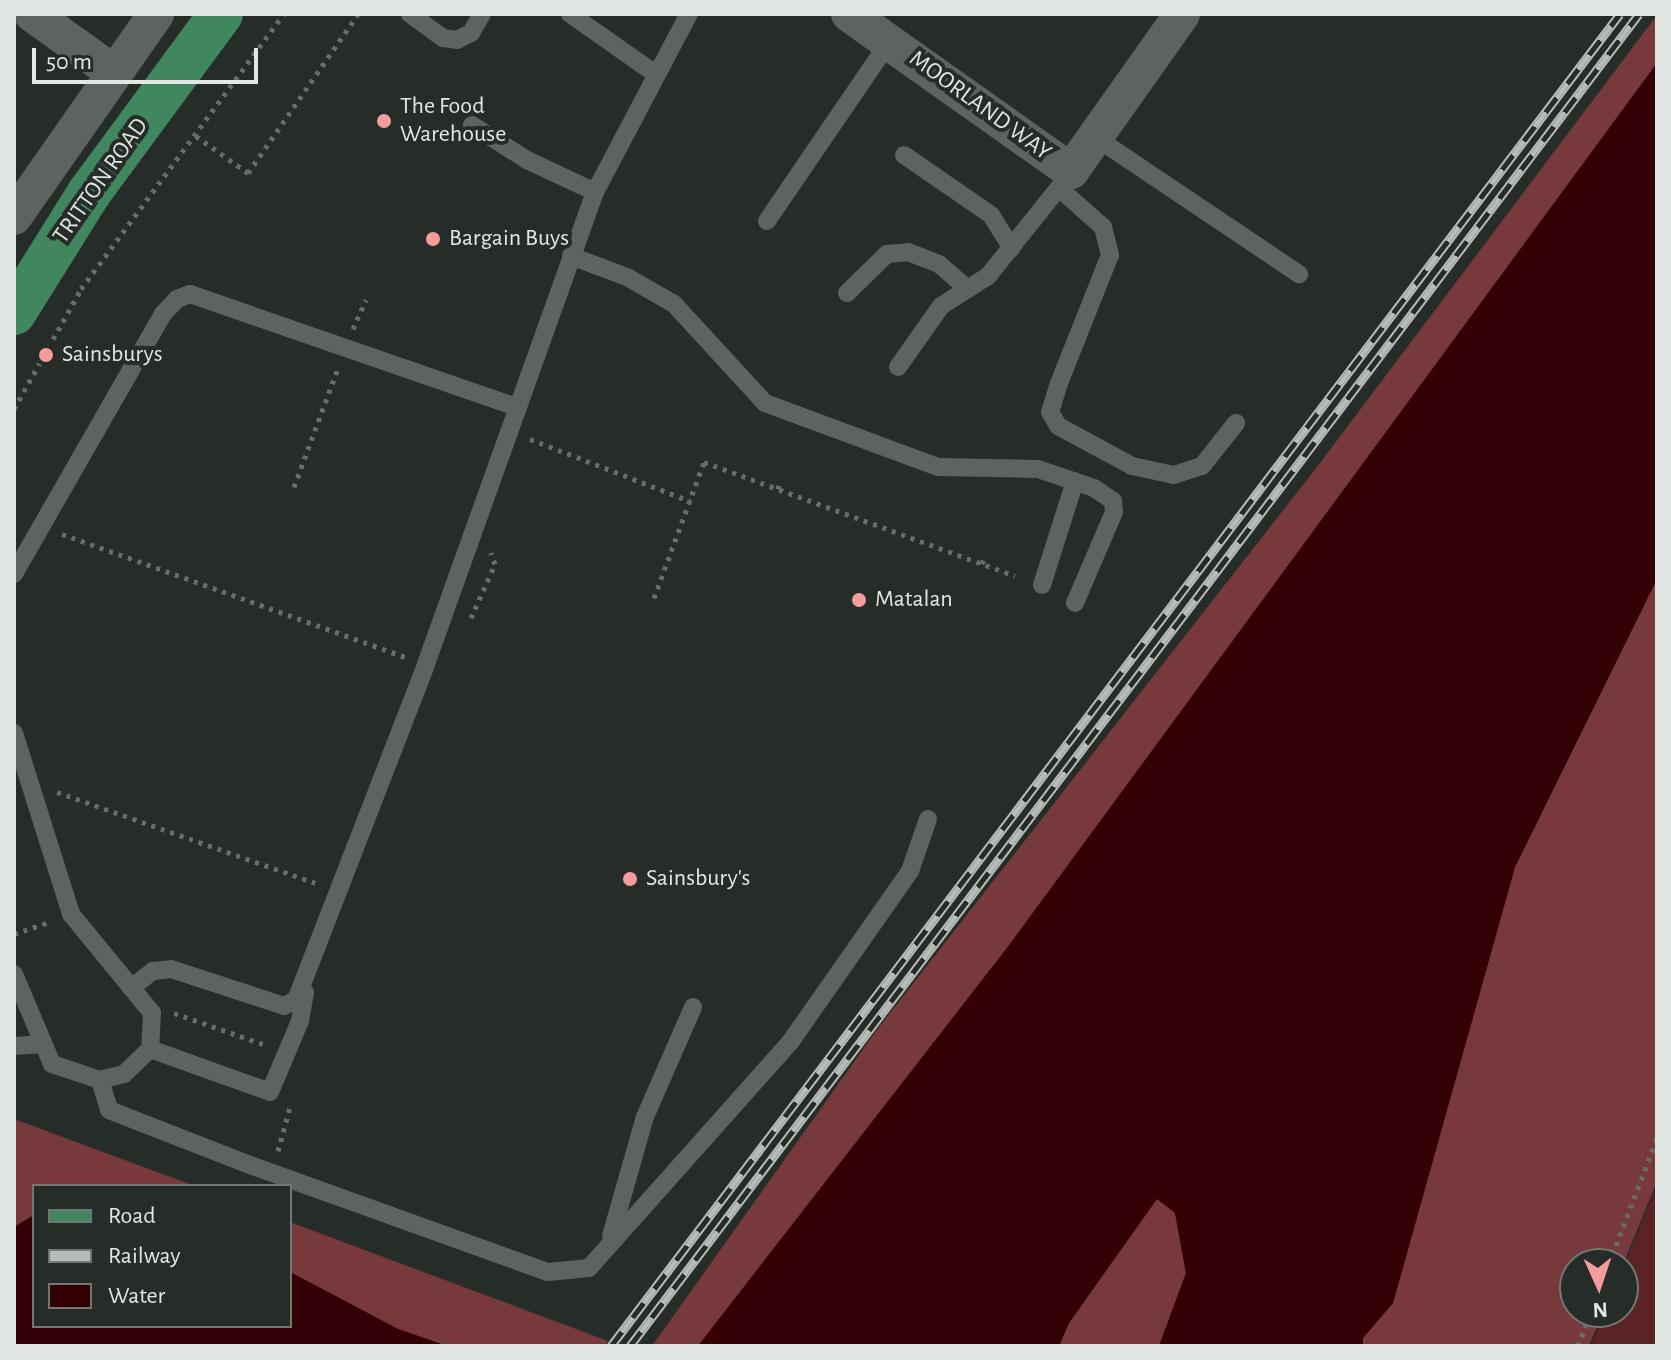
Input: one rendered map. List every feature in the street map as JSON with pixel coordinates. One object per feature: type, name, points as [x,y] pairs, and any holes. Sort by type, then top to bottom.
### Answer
[{"type":"main road","name":"TRITTON ROAD","points":[[14,313],[89,193],[221,14]]},
{"type":"street","points":[[32,14],[114,73]]},
{"type":"street","points":[[14,217],[156,14]]},
{"type":"street","name":"MOORLAND WAY","points":[[849,14],[890,41],[1065,180],[1182,14]]},
{"type":"lane","points":[[410,14],[443,38],[457,40],[471,33],[482,14]]},
{"type":"lane","points":[[570,14],[592,23],[654,73]]},
{"type":"lane","points":[[131,988],[153,971],[171,969],[291,1006],[340,892],[426,664],[595,192],[654,73],[689,14]]},
{"type":"lane","points":[[767,221],[890,41]]},
{"type":"lane","points":[[472,125],[527,160],[595,192]]},
{"type":"lane","points":[[1095,137],[1299,274]]},
{"type":"lane","points":[[904,155],[991,215],[1012,248]]},
{"type":"lane","points":[[898,367],[941,306],[988,276],[1065,180],[1103,227],[1110,255],[1050,412],[1058,426],[1132,466],[1174,475],[1202,466],[1236,423]]},
{"type":"lane","points":[[847,293],[887,254],[908,252],[939,264],[968,289]]},
{"type":"lane","points":[[571,256],[627,277],[674,304],[765,403],[938,467],[1038,469],[1075,481],[1113,501],[1114,512],[1075,603]]},
{"type":"lane","points":[[14,574],[163,314],[177,299],[209,297],[517,407]]},
{"type":"lane","points":[[1042,585],[1075,481]]},
{"type":"lane","points":[[14,733],[71,914],[152,1013],[150,1049],[124,1074],[100,1080],[52,1064],[40,1044],[14,974]]},
{"type":"lane","points":[[100,1080],[109,1110],[548,1272],[589,1268],[791,1041],[910,871],[928,819]]},
{"type":"lane","points":[[150,1049],[270,1092],[300,1021],[308,969]]},
{"type":"lane","points":[[610,1243],[645,1117],[693,1007]]},
{"type":"lane","points":[[14,1046],[40,1044]]},
{"type":"path","points":[[14,409],[81,289],[284,14]]},
{"type":"path","points":[[196,136],[248,173],[358,14]]},
{"type":"path","points":[[294,487],[366,300]]},
{"type":"path","points":[[508,432],[630,474],[690,501]]},
{"type":"path","points":[[654,598],[704,462],[709,456]]},
{"type":"path","points":[[704,462],[1015,576]]},
{"type":"path","points":[[778,489],[780,481]]},
{"type":"path","points":[[847,514],[849,507]]},
{"type":"path","points":[[43,526],[426,664]]},
{"type":"path","points":[[912,538],[915,531]]},
{"type":"path","points":[[982,564],[985,555]]},
{"type":"path","points":[[33,793],[49,789],[340,892]]},
{"type":"path","points":[[14,934],[71,914]]},
{"type":"path","points":[[152,1013],[176,1013],[287,1053]]},
{"type":"path","points":[[1615,1248],[1657,1138]]},
{"type":"shaded area","points":[[1657,15],[1657,63],[1010,944],[698,1346],[652,1346],[876,1031],[1320,463]]},
{"type":"shaded area","points":[[1657,579],[1657,1182],[1630,1248],[1559,1248],[1559,1328],[1596,1328],[1589,1346],[1363,1346],[1363,1338],[1393,1303],[1515,867]]},
{"type":"shaded area","points":[[14,1119],[190,1184],[32,1184],[32,1216],[14,1227]]},
{"type":"shaded area","points":[[1657,1186],[1657,1346],[1591,1346],[1598,1328],[1639,1328],[1639,1248],[1631,1248]]},
{"type":"shaded area","points":[[1157,1198],[1175,1213],[1186,1273],[1159,1346],[1059,1346],[1069,1323]]},
{"type":"shaded area","points":[[292,1223],[608,1341],[604,1346],[447,1346],[398,1329],[292,1273]]},
{"type":"water","points":[[1657,63],[1657,579],[1515,867],[1393,1303],[1363,1338],[1363,1346],[1159,1346],[1186,1273],[1175,1213],[1157,1199],[1069,1323],[1059,1346],[698,1346],[1010,944]]},
{"type":"water","points":[[32,1216],[32,1328],[292,1328],[292,1273],[398,1329],[447,1346],[14,1346],[14,1227]]},
{"type":"railway","points":[[611,1346],[1620,14]]},
{"type":"railway","points":[[630,1346],[1639,14]]},
{"type":"place","name":"The Food Warehouse","points":[[384,121]]},
{"type":"place","name":"Bargain Buys","points":[[433,239]]},
{"type":"place","name":"Sainsburys","points":[[46,355]]},
{"type":"place","name":"Matalan","points":[[859,600]]},
{"type":"place","name":"Sainsbury's","points":[[630,879]]}]
